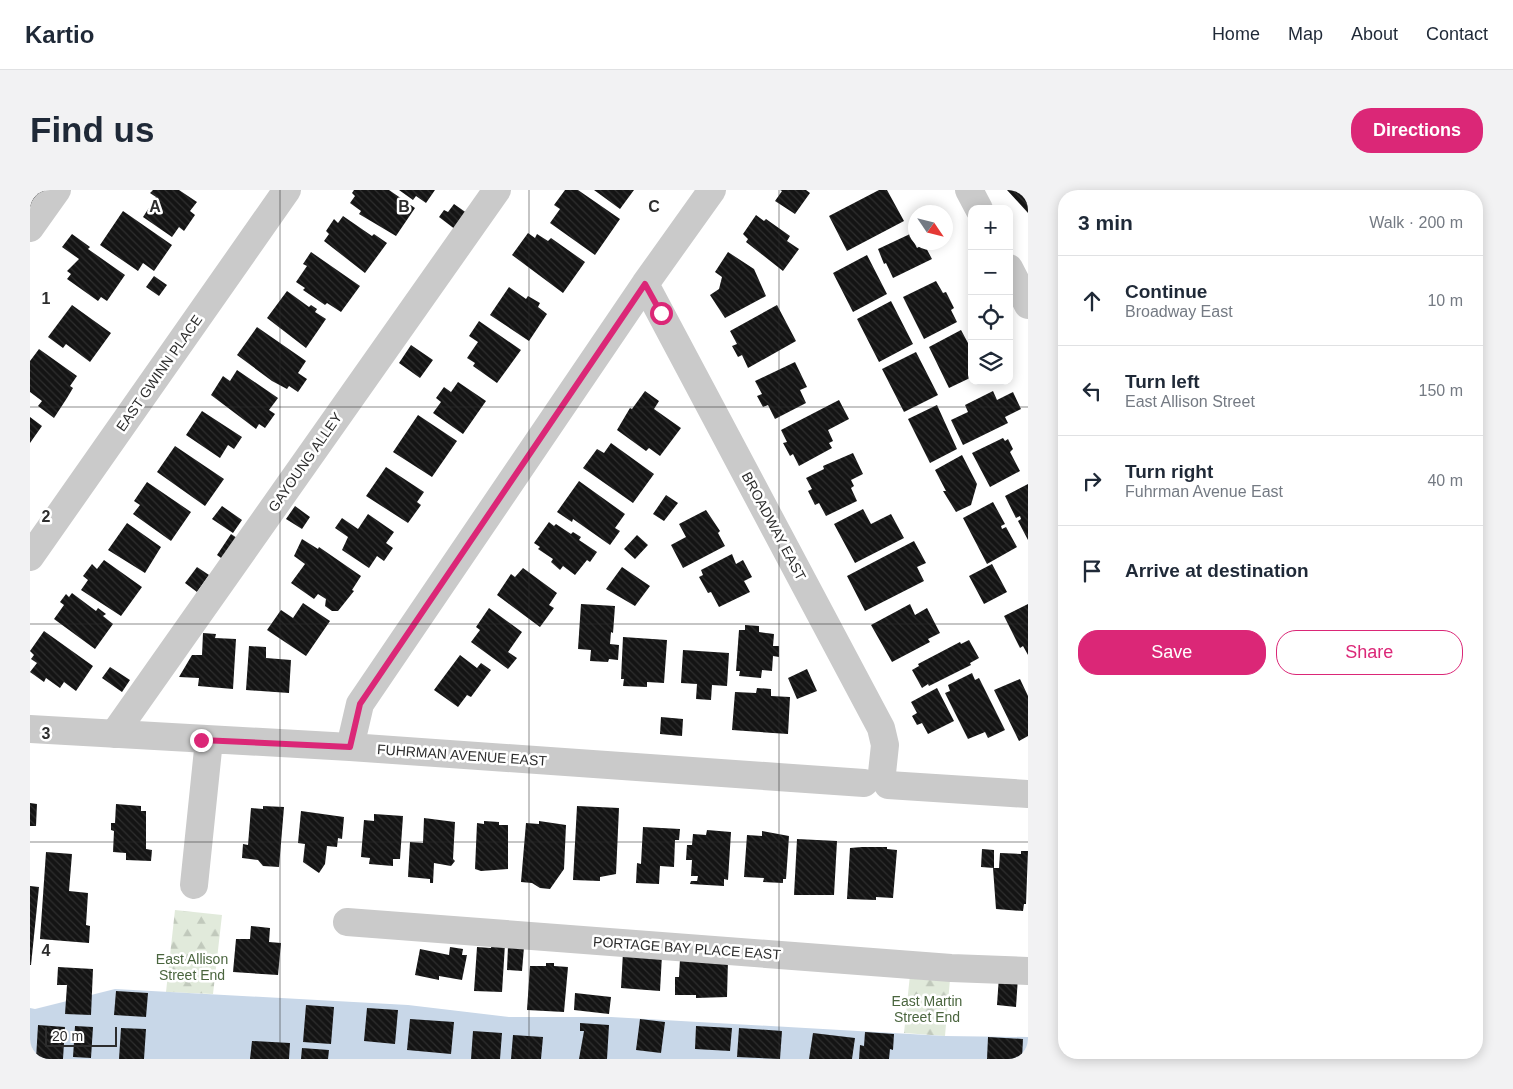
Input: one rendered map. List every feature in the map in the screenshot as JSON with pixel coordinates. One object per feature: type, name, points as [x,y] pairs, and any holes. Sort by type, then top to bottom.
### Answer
[{"type":"street","points":[[30,228],[57,190]]},
{"type":"street","name":"EAST GWINN PLACE","points":[[30,557],[287,190]]},
{"type":"street","name":"GAYOUNG ALLEY","points":[[114,734],[497,190]]},
{"type":"street","points":[[350,747],[360,704],[645,284],[712,190]]},
{"type":"street","points":[[969,190],[976,205]]},
{"type":"street","points":[[1013,276],[1028,305]]},
{"type":"street","name":"BROADWAY EAST","points":[[645,284],[881,728],[885,745],[878,780]]},
{"type":"street","name":"FUHRMAN AVENUE EAST","points":[[30,729],[878,780],[1028,794]]},
{"type":"street","points":[[194,885],[209,740]]},
{"type":"street","name":"PORTAGE BAY PLACE EAST","points":[[346,922],[1028,972]]},
{"type":"green space","name":"East Allison Street End","points":[[175,910],[222,915],[213,994],[166,992]]},
{"type":"green space","name":"East Martin Street End","points":[[911,965],[951,968],[945,1036],[904,1033]]},
{"type":"water","points":[[115,989],[408,1005],[509,1017],[611,1017],[945,1036],[1028,1037],[1028,1059],[30,1059],[30,1008],[35,1009]]},
{"type":"building","points":[[30,190],[45,190],[30,207]]},
{"type":"building","points":[[153,190],[179,190],[197,202],[190,211],[195,215],[184,231],[179,227],[172,237],[143,217],[156,197],[150,193]]},
{"type":"building","points":[[354,190],[389,190],[415,208],[396,236],[359,214],[361,211],[350,203],[355,196],[352,193]]},
{"type":"building","points":[[399,190],[435,190],[426,203],[416,196],[413,200]]},
{"type":"building","points":[[565,190],[578,190],[620,219],[595,255],[550,223],[560,209],[554,205]]},
{"type":"building","points":[[594,190],[634,190],[620,209]]},
{"type":"building","points":[[780,190],[806,190],[810,193],[795,214],[775,201],[782,191]]},
{"type":"building","points":[[879,190],[887,190],[904,221],[847,251],[829,216]]},
{"type":"building","points":[[1007,190],[1028,190],[1028,213]]},
{"type":"building","points":[[454,204],[471,216],[460,233],[439,217],[444,210],[448,212]]},
{"type":"building","points":[[123,211],[172,245],[154,271],[143,263],[138,271],[100,245]]},
{"type":"building","points":[[756,215],[764,221],[766,219],[790,236],[787,241],[799,249],[783,271],[746,242],[748,239],[743,234]]},
{"type":"building","points":[[343,216],[372,236],[374,234],[387,243],[365,273],[324,241],[329,234],[326,231],[334,219],[338,223]]},
{"type":"building","points":[[528,233],[535,238],[537,234],[548,241],[551,238],[585,262],[563,293],[512,255]]},
{"type":"building","points":[[72,234],[90,247],[88,249],[125,275],[107,301],[101,297],[98,301],[67,279],[71,274],[67,271],[79,259],[62,247]]},
{"type":"building","points":[[908,235],[908,250],[927,250],[932,259],[893,278],[886,263],[884,264],[878,249]]},
{"type":"building","points":[[311,252],[360,286],[341,312],[327,303],[325,305],[303,290],[305,288],[296,282],[307,266],[303,264]]},
{"type":"building","points":[[728,252],[754,269],[766,296],[725,318],[710,295],[719,289],[722,277],[715,272]]},
{"type":"building","points":[[867,255],[887,294],[853,312],[833,273]]},
{"type":"building","points":[[154,276],[167,285],[159,296],[146,287]]},
{"type":"building","points":[[936,281],[943,293],[946,292],[954,308],[951,310],[957,322],[924,339],[903,297]]},
{"type":"building","points":[[509,287],[526,299],[528,296],[540,303],[538,307],[547,314],[529,341],[490,315]]},
{"type":"building","points":[[287,291],[309,307],[311,305],[317,309],[315,312],[326,319],[306,348],[267,318]]},
{"type":"building","points":[[891,301],[913,344],[879,362],[857,319]]},
{"type":"building","points":[[72,305],[111,333],[90,362],[66,344],[63,348],[48,337]]},
{"type":"building","points":[[777,305],[796,341],[748,368],[742,355],[738,357],[732,346],[737,344],[730,331]]},
{"type":"building","points":[[479,321],[521,350],[497,383],[473,366],[475,363],[467,358],[478,342],[469,336]]},
{"type":"building","points":[[257,327],[306,361],[298,373],[307,379],[298,392],[289,386],[287,389],[272,381],[237,355]]},
{"type":"building","points":[[961,330],[968,343],[968,379],[949,388],[929,347]]},
{"type":"building","points":[[411,345],[433,360],[420,378],[399,363]]},
{"type":"building","points":[[39,349],[77,376],[70,386],[73,388],[54,418],[38,406],[42,401],[30,392],[30,361]]},
{"type":"building","points":[[916,352],[938,395],[904,412],[882,369]]},
{"type":"building","points":[[795,362],[807,387],[800,390],[806,403],[775,419],[768,405],[763,407],[757,396],[762,394],[755,381]]},
{"type":"building","points":[[237,370],[278,398],[269,410],[275,414],[265,428],[259,424],[256,429],[211,395],[223,376],[230,381]]},
{"type":"building","points":[[458,382],[486,401],[463,434],[433,413],[441,402],[436,398],[444,387],[451,392]]},
{"type":"building","points":[[645,391],[659,401],[654,409],[681,428],[660,456],[649,448],[646,451],[617,430],[630,408],[632,409]]},
{"type":"building","points":[[993,391],[997,400],[1013,392],[1021,409],[1005,417],[1008,423],[963,445],[951,420],[968,412],[965,405]]},
{"type":"building","points":[[839,400],[849,419],[828,430],[833,441],[829,443],[832,448],[799,466],[793,454],[790,456],[783,443],[787,442],[781,430]]},
{"type":"building","points":[[937,405],[957,449],[930,463],[908,419]]},
{"type":"building","points":[[202,411],[242,437],[234,449],[228,445],[220,458],[186,435]]},
{"type":"building","points":[[418,415],[457,441],[432,477],[393,452]]},
{"type":"building","points":[[30,417],[42,426],[30,443]]},
{"type":"building","points":[[1003,438],[1005,441],[1008,439],[1013,449],[1010,452],[1020,471],[990,487],[972,453]]},
{"type":"building","points":[[611,443],[654,474],[633,503],[583,468],[597,449],[604,453]]},
{"type":"building","points":[[175,446],[224,479],[205,506],[157,472]]},
{"type":"building","points":[[853,453],[863,474],[851,480],[854,486],[851,488],[857,501],[826,516],[819,503],[815,505],[808,491],[812,489],[806,478],[824,469],[823,466]]},
{"type":"building","points":[[962,455],[977,484],[971,505],[956,512],[943,491],[946,491],[935,470]]},
{"type":"building","points":[[386,467],[424,492],[417,502],[421,505],[408,523],[366,496]]},
{"type":"building","points":[[579,481],[625,514],[615,528],[620,531],[610,545],[573,519],[572,522],[557,512]]},
{"type":"building","points":[[147,482],[191,512],[171,541],[133,514],[140,505],[134,501]]},
{"type":"building","points":[[1028,484],[1028,540],[1018,521],[1021,519],[1020,516],[1016,518],[1005,496]]},
{"type":"building","points":[[666,495],[678,503],[664,521],[653,514]]},
{"type":"building","points":[[993,502],[1005,524],[1001,526],[1002,529],[1006,527],[1017,547],[987,564],[963,518]]},
{"type":"building","points":[[222,506],[242,520],[233,533],[212,519]]},
{"type":"building","points":[[295,506],[310,517],[302,529],[286,519]]},
{"type":"building","points":[[863,509],[871,524],[891,514],[904,538],[855,563],[834,524]]},
{"type":"building","points":[[706,510],[720,531],[718,533],[725,546],[683,568],[671,545],[686,537],[679,524]]},
{"type":"building","points":[[368,514],[394,532],[386,543],[393,548],[384,561],[377,556],[369,568],[342,550],[348,537],[335,528],[342,518],[358,529]]},
{"type":"building","points":[[549,522],[554,526],[556,524],[571,534],[573,532],[581,537],[579,540],[597,552],[590,562],[587,560],[575,575],[563,566],[560,570],[551,562],[553,559],[538,549],[540,547],[534,543]]},
{"type":"building","points":[[127,523],[161,547],[145,573],[108,550]]},
{"type":"building","points":[[231,534],[243,542],[228,563],[217,555]]},
{"type":"building","points":[[637,535],[648,545],[635,559],[624,549]]},
{"type":"building","points":[[302,539],[318,549],[319,547],[361,576],[352,590],[354,591],[338,611],[332,611],[325,606],[326,599],[318,594],[314,599],[291,583],[305,564],[294,556]]},
{"type":"building","points":[[914,541],[926,563],[917,567],[924,581],[865,611],[847,576]]},
{"type":"building","points":[[732,554],[736,564],[743,560],[752,577],[744,581],[750,592],[719,607],[711,592],[708,593],[699,577],[703,575],[701,570]]},
{"type":"building","points":[[104,560],[142,587],[121,616],[81,590],[88,580],[83,576],[92,564],[97,569]]},
{"type":"building","points":[[992,564],[1007,592],[984,604],[969,576]]},
{"type":"building","points":[[197,567],[209,575],[197,592],[185,583]]},
{"type":"building","points":[[622,567],[650,586],[635,606],[606,589]]},
{"type":"building","points":[[523,568],[557,593],[549,605],[554,608],[540,627],[497,595],[511,574],[515,577]]},
{"type":"building","points":[[72,593],[96,611],[98,608],[106,614],[103,616],[113,624],[95,649],[54,619],[64,605],[60,602],[66,594],[69,597]]},
{"type":"building","points":[[303,603],[330,621],[306,656],[267,630],[281,610],[293,618]]},
{"type":"building","points":[[581,604],[615,606],[613,633],[611,632],[610,644],[619,645],[618,660],[609,659],[608,662],[590,661],[591,650],[578,649]]},
{"type":"building","points":[[910,604],[915,615],[927,608],[940,633],[928,639],[930,642],[892,662],[871,625]]},
{"type":"building","points":[[1028,604],[1028,655],[1023,646],[1020,648],[1004,616]]},
{"type":"building","points":[[489,608],[522,632],[508,652],[517,658],[508,669],[471,642],[480,630],[476,627]]},
{"type":"building","points":[[745,625],[759,626],[759,632],[774,634],[773,646],[779,646],[779,657],[773,656],[772,671],[762,670],[761,678],[739,676],[740,671],[736,671],[739,630],[745,630]]},
{"type":"building","points":[[44,631],[93,666],[76,691],[64,682],[60,688],[46,678],[44,682],[30,672],[37,663],[31,659],[34,655],[30,651]]},
{"type":"building","points":[[203,633],[216,634],[215,638],[236,639],[233,689],[198,686],[199,678],[179,677],[192,655],[202,655]]},
{"type":"building","points":[[623,637],[667,640],[664,683],[647,682],[647,687],[623,686],[624,679],[621,679]]},
{"type":"building","points":[[969,640],[979,658],[970,663],[971,665],[922,688],[912,670],[919,666],[918,664],[960,642],[961,644]]},
{"type":"building","points":[[249,646],[266,647],[266,658],[291,660],[289,693],[246,690]]},
{"type":"building","points":[[683,650],[729,653],[727,686],[712,685],[711,700],[696,699],[697,684],[681,683]]},
{"type":"building","points":[[460,655],[477,668],[481,663],[491,670],[471,697],[467,695],[458,707],[434,690]]},
{"type":"building","points":[[110,667],[130,680],[122,692],[102,678]]},
{"type":"building","points":[[807,669],[817,691],[797,699],[788,678]]},
{"type":"building","points":[[972,673],[975,680],[979,678],[1005,730],[988,738],[985,732],[968,739],[945,693],[950,691],[948,685]]},
{"type":"building","points":[[1020,679],[1028,696],[1028,736],[1019,741],[994,690]]},
{"type":"building","points":[[757,688],[771,689],[771,696],[790,697],[788,734],[732,730],[735,692],[756,693]]},
{"type":"building","points":[[937,688],[954,721],[928,734],[922,723],[917,725],[912,716],[917,713],[911,702]]},
{"type":"building","points":[[661,717],[683,719],[682,736],[660,734]]},
{"type":"building","points":[[30,803],[37,804],[36,826],[30,826]]},
{"type":"building","points":[[116,804],[141,806],[141,811],[146,811],[146,849],[152,850],[151,861],[126,860],[126,853],[113,852],[114,831],[111,830],[111,823],[115,823]]},
{"type":"building","points":[[263,806],[284,807],[279,867],[263,866],[258,860],[242,858],[243,844],[248,845],[251,808],[263,809]]},
{"type":"building","points":[[577,806],[619,808],[616,874],[600,877],[600,881],[573,880]]},
{"type":"building","points":[[301,811],[344,817],[342,839],[338,838],[337,847],[327,846],[325,864],[319,873],[303,862],[305,844],[298,843]]},
{"type":"building","points":[[374,814],[403,816],[400,859],[393,859],[393,866],[369,864],[370,858],[361,857],[364,820],[374,821]]},
{"type":"building","points":[[424,818],[455,822],[453,859],[455,861],[451,866],[434,863],[433,883],[430,883],[430,879],[408,877],[410,842],[423,843]]},
{"type":"building","points":[[484,821],[508,825],[508,869],[481,871],[475,869],[477,823],[484,824]]},
{"type":"building","points":[[539,821],[566,825],[564,869],[550,889],[540,888],[532,883],[521,882],[526,823],[539,824]]},
{"type":"building","points":[[643,827],[680,829],[679,840],[675,840],[674,867],[660,866],[659,884],[636,883],[637,863],[641,864]]},
{"type":"building","points":[[707,830],[731,832],[728,880],[724,879],[724,886],[690,884],[691,881],[697,881],[698,876],[691,876],[692,860],[686,860],[687,845],[692,845],[693,834],[706,835]]},
{"type":"building","points":[[762,831],[789,836],[786,879],[783,879],[783,883],[763,882],[764,878],[744,877],[747,835],[762,836]]},
{"type":"building","points":[[797,839],[837,841],[834,895],[794,895]]},
{"type":"building","points":[[887,847],[887,849],[897,850],[893,898],[876,897],[876,900],[847,899],[850,848]]},
{"type":"building","points":[[982,849],[994,850],[994,868],[981,867]]},
{"type":"building","points":[[1021,851],[1028,851],[1026,904],[1024,904],[1023,911],[996,909],[993,868],[999,868],[1000,853],[1021,854]]},
{"type":"building","points":[[46,852],[72,854],[69,891],[88,893],[86,925],[90,926],[89,943],[40,939]]},
{"type":"building","points":[[30,886],[39,887],[31,965],[30,965]]},
{"type":"building","points":[[251,926],[270,928],[269,942],[281,943],[278,975],[233,972],[236,939],[250,939]]},
{"type":"building","points":[[492,943],[505,944],[502,992],[474,991],[477,947],[491,948]]},
{"type":"building","points":[[508,946],[524,947],[522,971],[507,970]]},
{"type":"building","points":[[450,947],[463,949],[462,955],[467,955],[462,980],[439,976],[439,980],[415,975],[420,949],[449,955]]},
{"type":"building","points":[[623,952],[662,955],[660,991],[621,988]]},
{"type":"building","points":[[680,959],[728,960],[727,997],[696,998],[696,995],[675,995],[675,977],[679,977]]},
{"type":"building","points":[[546,963],[554,963],[554,966],[568,967],[564,1012],[527,1010],[530,966],[546,966]]},
{"type":"building","points":[[58,967],[93,969],[91,1015],[65,1014],[67,985],[57,985]]},
{"type":"building","points":[[999,976],[1018,977],[1016,1007],[997,1005]]},
{"type":"building","points":[[116,991],[148,993],[146,1017],[114,1015]]},
{"type":"building","points":[[575,993],[611,997],[609,1014],[574,1010]]},
{"type":"building","points":[[306,1005],[334,1007],[331,1044],[303,1042]]},
{"type":"building","points":[[367,1008],[398,1010],[395,1044],[364,1041]]},
{"type":"building","points":[[410,1019],[454,1022],[451,1054],[407,1050]]},
{"type":"building","points":[[640,1019],[665,1022],[661,1053],[636,1050]]},
{"type":"building","points":[[580,1023],[609,1025],[607,1059],[579,1059],[584,1031],[580,1031]]},
{"type":"building","points":[[38,1025],[65,1027],[63,1059],[36,1059]]},
{"type":"building","points":[[75,1026],[93,1027],[91,1058],[73,1057]]},
{"type":"building","points":[[696,1026],[732,1028],[730,1051],[695,1049]]},
{"type":"building","points":[[121,1028],[146,1029],[144,1059],[119,1059]]},
{"type":"building","points":[[739,1028],[782,1031],[780,1059],[737,1057]]},
{"type":"building","points":[[473,1031],[502,1033],[500,1059],[471,1059]]},
{"type":"building","points":[[865,1032],[894,1034],[893,1050],[890,1049],[889,1059],[859,1059],[860,1045],[864,1046]]},
{"type":"building","points":[[813,1033],[855,1038],[852,1059],[809,1059]]},
{"type":"building","points":[[513,1035],[543,1037],[541,1059],[511,1059]]},
{"type":"building","points":[[988,1037],[1023,1039],[1022,1059],[987,1059]]},
{"type":"building","points":[[252,1041],[290,1043],[289,1059],[250,1059]]},
{"type":"building","points":[[302,1048],[329,1050],[328,1059],[301,1059]]},
{"type":"route","points":[[201,740],[350,747],[360,704],[645,284],[661,313]]}]
